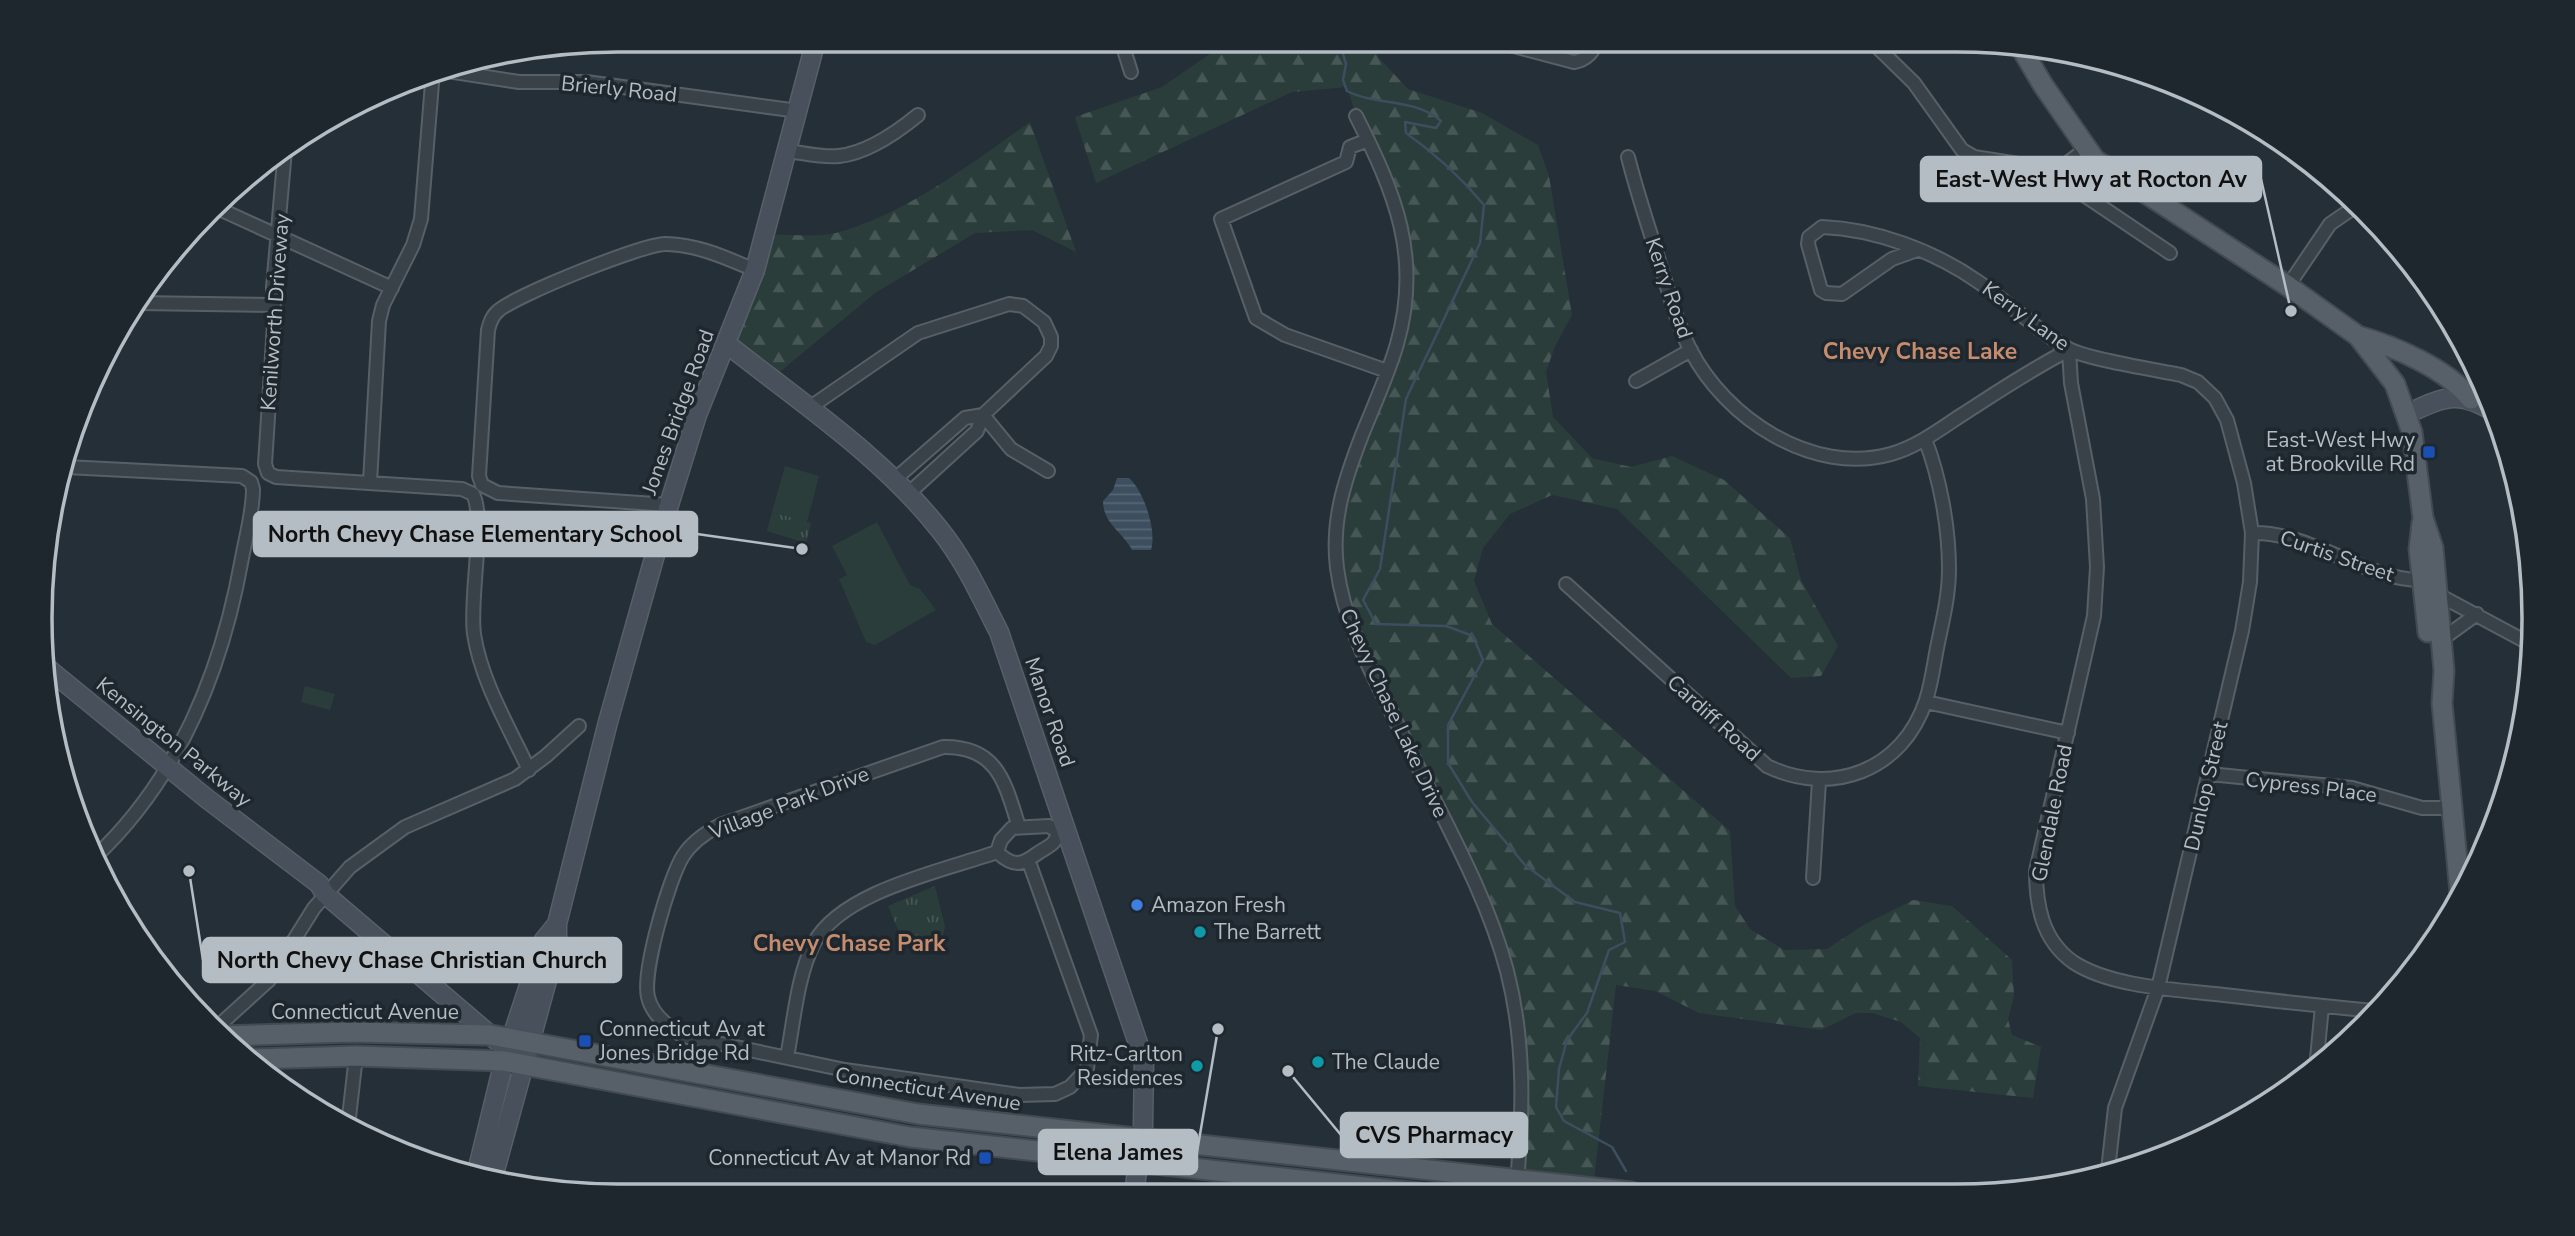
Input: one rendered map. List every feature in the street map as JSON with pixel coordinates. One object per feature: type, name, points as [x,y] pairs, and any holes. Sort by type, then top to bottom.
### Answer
[{"type":"main road","points":[[2026,57],[2095,160],[2126,183],[2288,286],[2358,336],[2395,384],[2407,414],[2423,518],[2433,548],[2444,671],[2442,703],[2459,878]]},
{"type":"main road","points":[[2358,336],[2399,349],[2463,389],[2471,399]]},
{"type":"main road","points":[[2423,518],[2418,550],[2432,673],[2442,703]]},
{"type":"main road","name":"Connecticut Avenue","points":[[237,1035],[351,1031],[491,1035],[516,1051],[911,1137],[1309,1184]]},
{"type":"main road","name":"Connecticut Avenue","points":[[264,1059],[516,1051],[918,1114],[1509,1184]]},
{"type":"street","name":"Jones Bridge Road","points":[[479,1166],[516,1051],[557,944],[557,923],[608,722],[669,506],[697,415],[755,270],[813,52]]},
{"type":"street","points":[[1125,52],[1131,72]]},
{"type":"street","points":[[1536,52],[1574,62],[1582,60],[1592,52]]},
{"type":"street","points":[[1882,52],[1914,83],[1962,150],[1974,157],[2031,166],[2053,174],[2170,253]]},
{"type":"street","name":"Brierly Road","points":[[467,73],[519,82],[586,82],[798,111]]},
{"type":"street","points":[[432,85],[421,219],[413,245],[379,321],[370,482],[462,489],[472,494],[477,512],[472,605],[477,645],[488,680],[529,770]]},
{"type":"street","points":[[788,151],[837,157],[849,154],[899,131],[918,116]]},
{"type":"street","name":"Chevy Chase Lake Drive","points":[[1356,116],[1390,187],[1403,230],[1408,261],[1404,317],[1387,372],[1345,480],[1335,522],[1340,588],[1357,643],[1478,893],[1506,970],[1517,1026],[1522,1080],[1517,1184]]},
{"type":"street","points":[[1368,140],[1350,147],[1346,162],[1221,219],[1256,318],[1264,324],[1387,372]]},
{"type":"street","points":[[2053,174],[2086,149]]},
{"type":"street","name":"Kerry Road","points":[[1629,157],[1676,315],[1690,350],[1717,387],[1742,414],[1801,449],[1834,459],[1865,459],[1892,454],[1925,439],[2040,365],[2069,350]]},
{"type":"street","name":"Kenilworth Driveway","points":[[284,162],[265,464],[268,473],[276,477],[370,482]]},
{"type":"street","points":[[2288,286],[2329,224],[2349,211]]},
{"type":"street","points":[[225,212],[392,288]]},
{"type":"street","name":"Kerry Lane","points":[[1917,250],[1892,259],[1842,294],[1835,295],[1821,290],[1808,244],[1815,231],[1822,227],[1917,250],[1943,260],[1976,281],[2069,350],[2181,375],[2198,382],[2216,398]]},
{"type":"street","points":[[669,506],[498,493],[482,485],[479,476],[488,330],[492,317],[520,296],[639,248],[665,243],[702,248],[755,270]]},
{"type":"street","points":[[149,303],[274,305]]},
{"type":"street","points":[[809,408],[918,333],[1009,304],[1023,306],[1044,322],[1051,346],[1046,356],[983,415],[977,431],[908,494]]},
{"type":"street","name":"Manor Road","points":[[727,344],[809,408],[908,494],[942,533],[971,576],[999,632],[1062,831],[1144,1061],[1141,1140],[1136,1184]]},
{"type":"street","points":[[1636,381],[1690,350]]},
{"type":"street","name":"Glendale Road","points":[[2069,350],[2071,383],[2093,499],[2097,566],[2094,616],[2036,871],[2036,906],[2047,932],[2072,961],[2095,973],[2158,988],[2364,1010]]},
{"type":"street","points":[[2407,414],[2447,397],[2471,399],[2480,403]]},
{"type":"street","name":"Dunlop Street","points":[[2109,1162],[2115,1108],[2158,988],[2242,631],[2252,533],[2244,483],[2227,420],[2216,398]]},
{"type":"street","points":[[983,415],[1011,449],[1048,471]]},
{"type":"street","points":[[894,480],[965,418],[983,415]]},
{"type":"street","name":"Cardiff Road","points":[[1566,584],[1767,766],[1783,773],[1819,781],[1855,775],[1884,760],[1907,736],[1926,702],[1947,601],[1949,568],[1945,524],[1925,439]]},
{"type":"street","points":[[73,467],[242,476],[251,482],[253,495],[232,611],[204,696],[162,778],[102,848]]},
{"type":"street","name":"Curtis Street","points":[[2252,533],[2268,533],[2324,550],[2400,579],[2422,580]]},
{"type":"street","points":[[2437,594],[2521,639]]},
{"type":"street","points":[[2441,640],[2477,614]]},
{"type":"street","name":"Kensington Parkway","points":[[56,675],[275,851],[284,868],[313,893],[325,894],[491,1035]]},
{"type":"street","points":[[1926,702],[2068,733]]},
{"type":"street","points":[[223,1022],[269,980],[325,894],[350,867],[396,832],[493,790],[529,770],[579,726]]},
{"type":"street","name":"Village Park Drive","points":[[1019,827],[999,774],[988,758],[966,749],[943,747],[720,825],[691,845],[678,864],[647,979],[648,998],[669,1028],[683,1036],[845,1070],[1019,1095],[1055,1094],[1070,1087],[1087,1069],[1091,1035],[1029,862]]},
{"type":"street","name":"Cypress Place","points":[[2209,775],[2352,788],[2422,808],[2452,808]]},
{"type":"street","points":[[1813,878],[1819,781]]},
{"type":"street","points":[[787,1057],[809,956],[830,920],[854,903],[997,852],[1006,834],[1019,827],[1049,826],[1062,831],[1052,845],[1029,862],[1012,862],[997,852]]},
{"type":"street","points":[[2317,1053],[2322,1006]]},
{"type":"street","name":"Jones Bridge Road","points":[[494,1170],[516,1051]]},
{"type":"street","points":[[349,1115],[356,1056]]},
{"type":"green space","points":[[1213,52],[1376,52],[1408,89],[1482,113],[1538,145],[1549,176],[1572,315],[1555,346],[1546,372],[1553,417],[1592,458],[1631,467],[1672,456],[1724,480],[1790,538],[1801,580],[1838,646],[1821,676],[1791,678],[1617,509],[1552,495],[1510,514],[1483,548],[1474,581],[1492,624],[1730,831],[1735,906],[1750,929],[1784,950],[1827,949],[1865,924],[1913,900],[1952,906],[2012,960],[2014,996],[2008,1019],[2012,1035],[2041,1047],[2033,1098],[1918,1086],[1920,1038],[1901,1022],[1872,1013],[1856,1013],[1821,1030],[1699,1013],[1655,991],[1616,985],[1594,1184],[1558,1184],[1517,1178],[1517,1026],[1493,930],[1345,610],[1335,522],[1404,317],[1403,230],[1356,116],[1347,87],[1292,92],[1096,183],[1075,117],[1162,87]]},
{"type":"green space","points":[[1030,122],[1076,252],[1032,230],[975,233],[875,293],[771,379],[727,344],[765,235],[831,234],[866,223],[939,185]]},
{"type":"green space","points":[[785,466],[819,476],[807,522],[772,512]]},
{"type":"green space","points":[[772,512],[811,523],[806,543],[767,531]]},
{"type":"green space","points":[[877,522],[910,585],[920,589],[936,610],[875,645],[866,642],[839,579],[847,575],[832,546]]},
{"type":"green space","points":[[305,686],[335,694],[330,710],[301,702]]},
{"type":"green space","points":[[935,886],[945,927],[943,935],[919,949],[905,946],[888,906]]},
{"type":"water","points":[[1117,478],[1129,478],[1140,492],[1151,522],[1151,550],[1132,550],[1106,516],[1103,501],[1113,490]]},
{"type":"waterway","points":[[1342,52],[1346,64],[1343,80],[1347,91],[1370,99],[1408,105],[1441,121],[1436,128],[1405,122],[1406,133],[1448,166],[1484,205],[1480,243],[1406,399],[1380,569],[1363,600],[1376,624],[1446,626],[1473,636],[1483,660],[1448,725],[1448,763],[1472,802],[1525,865],[1575,902],[1620,913],[1625,942],[1609,950],[1587,1013],[1567,1040],[1559,1069],[1556,1107],[1564,1121],[1612,1147],[1626,1171]]},
{"type":"place","name":"East-West Hwy at Rocton Av","points":[[2291,311]]},
{"type":"place","name":"East-West Hwy at Brookville Rd","points":[[2429,452]]},
{"type":"place","name":"North Chevy Chase Elementary School","points":[[802,549]]},
{"type":"place","name":"North Chevy Chase Christian Church","points":[[189,871]]},
{"type":"place","name":"Amazon Fresh","points":[[1137,905]]},
{"type":"place","name":"The Barrett","points":[[1200,932]]},
{"type":"place","name":"Elena James","points":[[1218,1029]]},
{"type":"place","name":"Connecticut Av at Jones Bridge Rd","points":[[585,1041]]},
{"type":"place","name":"The Claude","points":[[1318,1062]]},
{"type":"place","name":"Ritz-Carlton Residences","points":[[1197,1066]]},
{"type":"place","name":"CVS Pharmacy","points":[[1288,1071]]},
{"type":"place","name":"Connecticut Av at Manor Rd","points":[[985,1158]]},
{"type":"district","name":"Chevy Chase Lake","points":[[1920,351]]},
{"type":"district","name":"Chevy Chase Park","points":[[849,943]]}]
